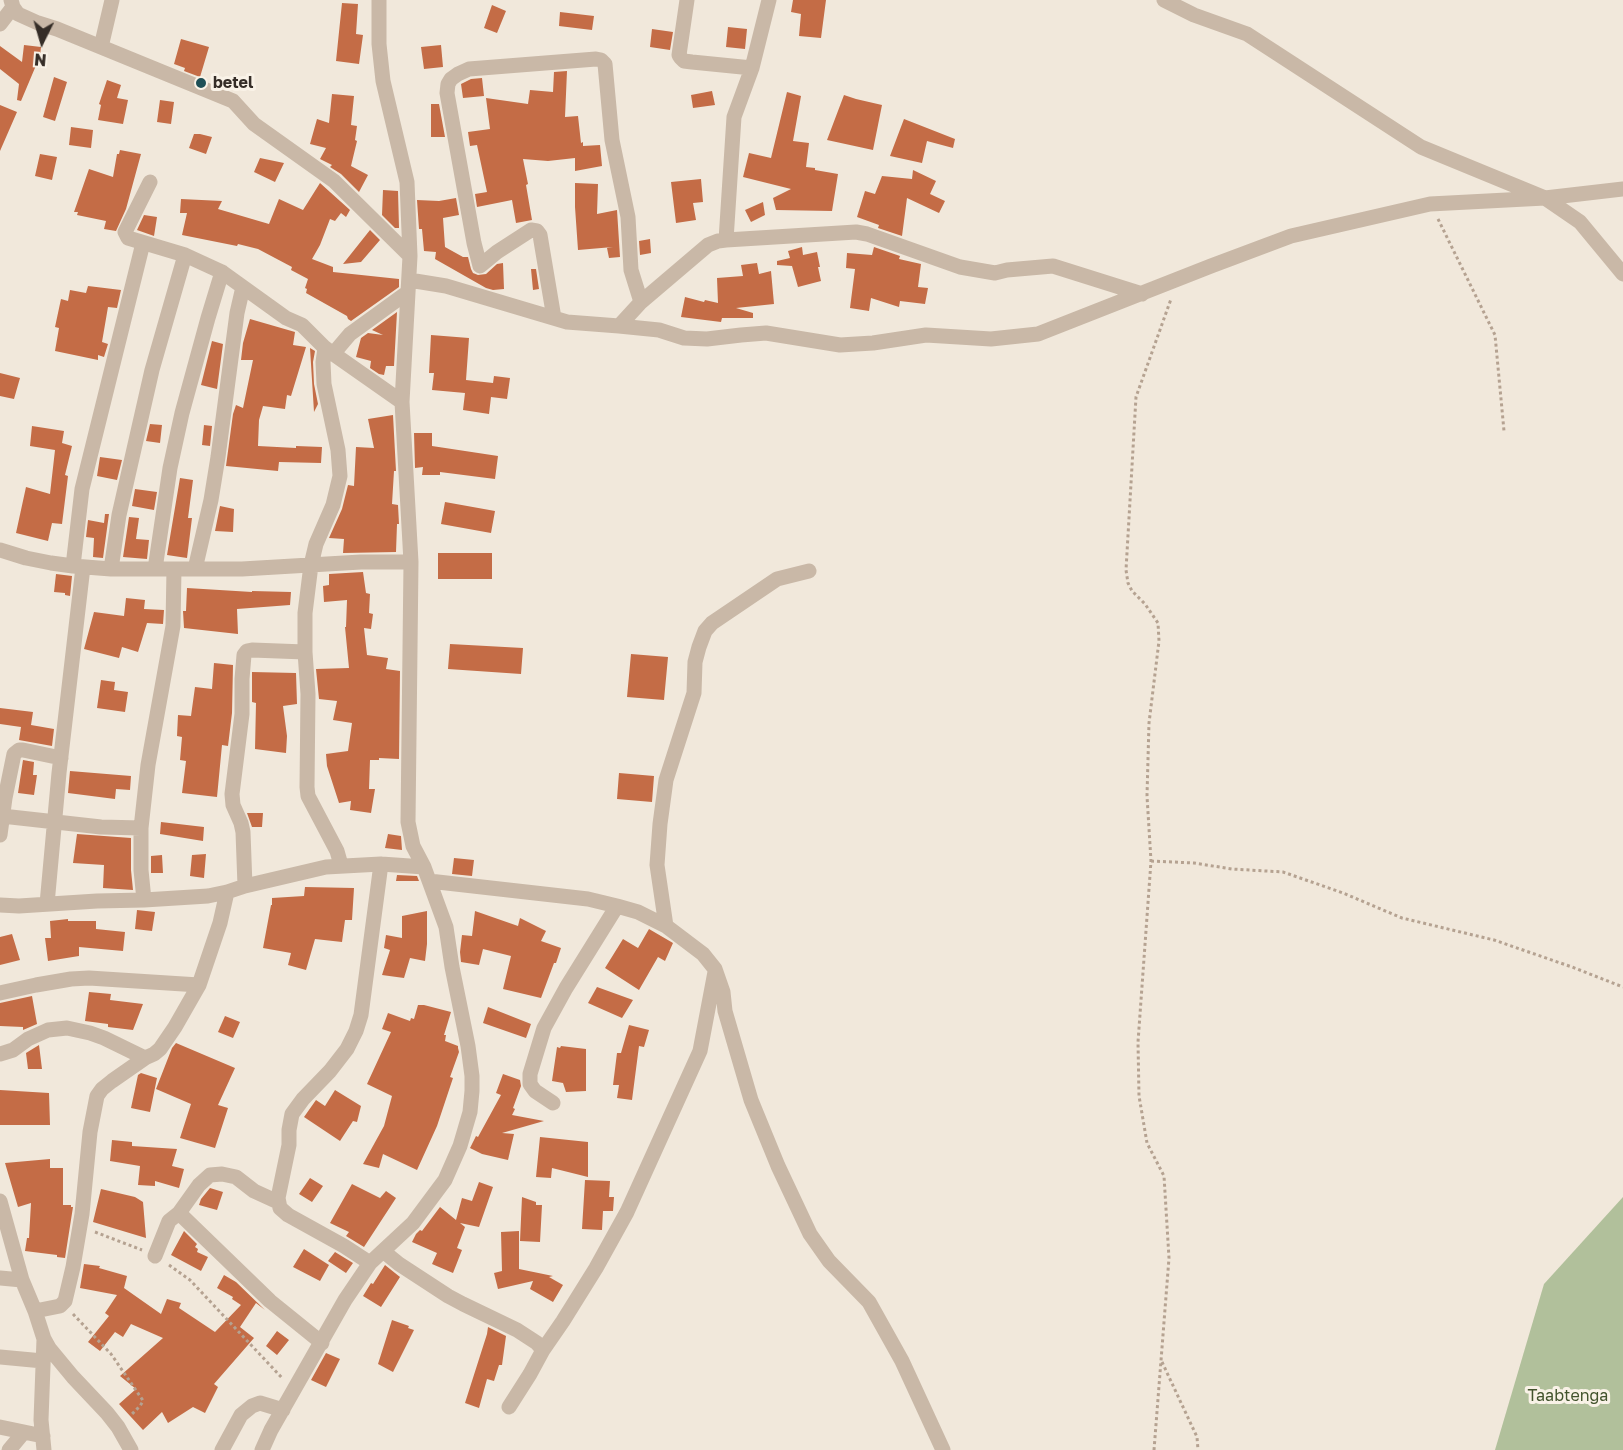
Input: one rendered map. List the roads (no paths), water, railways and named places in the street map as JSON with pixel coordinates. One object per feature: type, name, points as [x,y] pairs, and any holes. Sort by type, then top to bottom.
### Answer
[{"type":"street","points":[[101,47],[112,0]]},
{"type":"street","points":[[262,1450],[271,1430],[345,1300],[370,1263],[413,1223],[445,1180],[460,1146],[470,1112],[472,1090],[468,1046],[446,927],[413,846],[408,822],[411,562],[402,402],[410,256],[406,182],[383,81],[379,44],[379,0]]},
{"type":"street","points":[[687,0],[681,58],[692,62],[752,68]]},
{"type":"street","points":[[726,240],[734,117],[752,68],[769,0]]},
{"type":"street","points":[[1164,0],[1194,15],[1247,34],[1421,147],[1545,198],[1580,222],[1623,274]]},
{"type":"street","points":[[0,24],[12,4],[18,14],[38,23],[233,101],[254,124],[334,181],[410,256]]},
{"type":"street","points":[[472,293],[480,266],[447,93],[448,84],[458,74],[469,69],[596,59],[605,64],[612,140],[627,217],[631,270],[641,302]]},
{"type":"street","points":[[150,182],[125,232],[128,238],[185,255],[222,272],[286,318],[302,325],[329,351],[402,402]]},
{"type":"street","points":[[341,866],[337,851],[308,796],[305,614],[316,544],[333,505],[340,476],[338,450],[324,384],[323,362],[329,351],[408,286],[446,286],[567,322],[658,330],[684,338],[708,339],[766,333],[840,345],[873,343],[926,335],[991,339],[1038,334],[1291,236],[1430,204],[1545,198],[1623,189]]},
{"type":"street","points":[[480,266],[531,230],[537,231],[540,235],[554,318]]},
{"type":"street","points":[[619,326],[641,302],[703,248],[717,241],[856,232],[960,267],[995,273],[1053,266],[1142,294]]},
{"type":"street","points":[[47,904],[78,567],[82,489],[143,243]]},
{"type":"street","points":[[111,569],[119,515],[152,370],[185,255]]},
{"type":"street","points":[[155,570],[170,468],[182,413],[222,272]]},
{"type":"street","points":[[195,569],[211,500],[237,313],[243,286]]},
{"type":"street","points":[[0,550],[26,558],[78,567],[111,569],[243,569],[411,562]]},
{"type":"street","points":[[144,900],[141,828],[148,765],[173,626],[174,569]]},
{"type":"street","points":[[666,926],[657,866],[660,824],[666,780],[694,693],[695,662],[705,631],[712,623],[777,579],[808,571]]},
{"type":"street","points":[[244,886],[242,823],[233,805],[232,795],[242,714],[244,655],[247,651],[252,650],[305,652]]},
{"type":"street","points":[[0,835],[13,757],[16,752],[23,750],[61,758]]},
{"type":"street","points":[[2,816],[101,827],[141,828]]},
{"type":"street","points":[[370,1263],[288,1215],[280,1209],[278,1202],[289,1146],[292,1114],[330,1071],[347,1049],[356,1032],[361,1015],[381,864]]},
{"type":"street","points":[[0,905],[208,896],[326,867],[381,864],[426,874],[588,899],[638,912],[666,926],[703,954],[715,969],[723,992],[724,1011],[751,1100],[778,1166],[810,1234],[829,1261],[869,1302],[902,1361],[944,1450]]},
{"type":"street","points":[[35,1311],[63,1304],[80,1227],[90,1132],[97,1096],[102,1089],[154,1054],[164,1044],[199,985],[220,923],[227,892]]},
{"type":"street","points":[[553,1103],[535,1091],[530,1084],[530,1074],[544,1028],[617,906]]},
{"type":"street","points":[[509,1407],[591,1276],[627,1212],[700,1051],[715,969]]},
{"type":"street","points":[[0,993],[71,979],[89,978],[199,985]]},
{"type":"street","points":[[0,1054],[13,1050],[28,1039],[48,1030],[67,1028],[104,1038],[145,1058]]},
{"type":"street","points":[[155,1256],[169,1221],[179,1213],[210,1175],[236,1177],[254,1191],[278,1202]]},
{"type":"street","points":[[0,1201],[22,1280],[44,1339],[49,1348],[118,1427],[131,1450]]},
{"type":"street","points":[[179,1213],[270,1301],[322,1343]]},
{"type":"street","points":[[383,1251],[448,1296],[517,1330],[537,1343],[543,1350]]},
{"type":"street","points":[[0,1278],[22,1280]]},
{"type":"street","points":[[44,1339],[41,1419],[44,1443]]},
{"type":"street","points":[[0,1357],[43,1361]]},
{"type":"street","points":[[222,1450],[241,1415],[252,1406],[260,1403],[283,1410]]},
{"type":"street","points":[[0,1427],[24,1432],[44,1443]]},
{"type":"street","points":[[9,1450],[24,1432]]},
{"type":"place","name":"betel","points":[[201,83]]},
{"type":"park label","name":"Taabtenga","points":[[1568,1396]]}]
